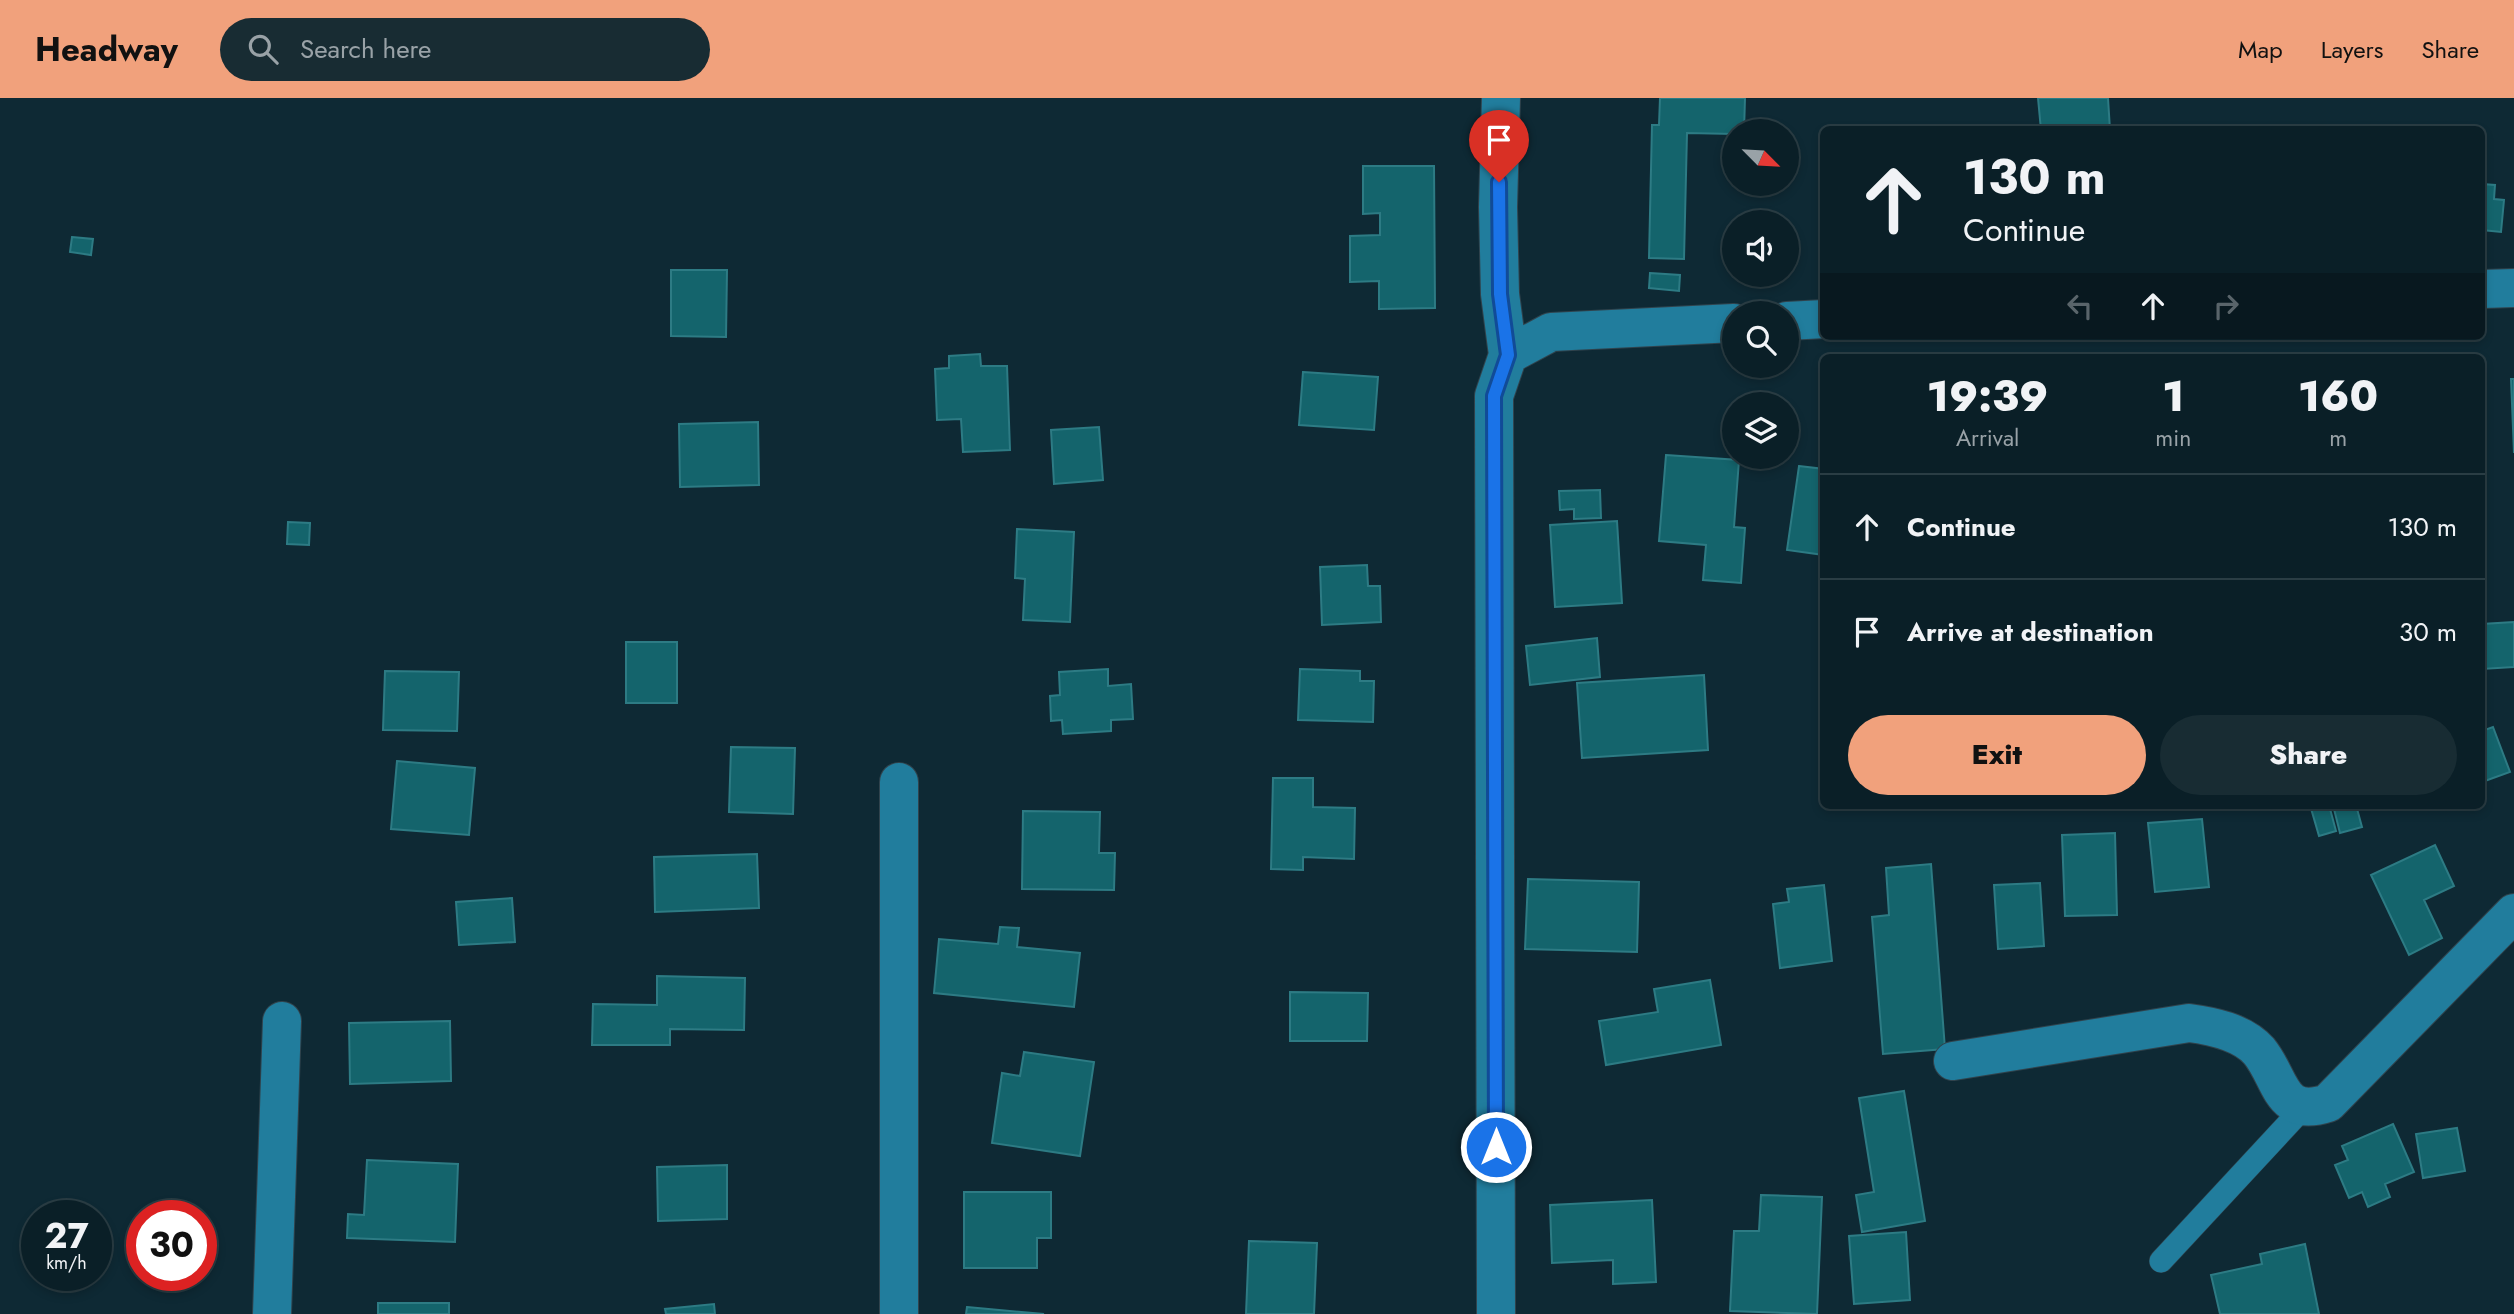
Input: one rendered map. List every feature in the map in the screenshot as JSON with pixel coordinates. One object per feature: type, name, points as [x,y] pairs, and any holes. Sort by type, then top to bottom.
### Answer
[{"type":"street","points":[[1496,1314],[1494,396],[1508,355],[1500,294],[1498,207],[1501,98]]},
{"type":"street","points":[[2485,289],[2514,288]]},
{"type":"street","points":[[1799,320],[1820,319]]},
{"type":"street","points":[[1508,355],[1551,332],[1722,324]]},
{"type":"street","points":[[899,782],[899,1314]]},
{"type":"street","points":[[1953,1061],[2189,1023],[2231,1033],[2259,1051],[2287,1099],[2304,1107],[2317,1107],[2328,1103],[2514,912]]},
{"type":"street","points":[[272,1314],[282,1021]]},
{"type":"lane","points":[[2161,1261],[2304,1107]]},
{"type":"building","points":[[1660,98],[1745,98],[1744,119],[1722,119],[1722,134],[1687,133],[1684,259],[1649,258],[1652,125],[1659,125]]},
{"type":"building","points":[[2038,98],[2108,98],[2110,126],[2041,126]]},
{"type":"building","points":[[1363,166],[1434,166],[1435,308],[1379,309],[1379,281],[1350,282],[1350,236],[1380,235],[1380,213],[1363,214]]},
{"type":"building","points":[[2485,184],[2495,185],[2494,199],[2504,200],[2501,232],[2485,230]]},
{"type":"building","points":[[72,237],[93,239],[91,255],[70,252]]},
{"type":"building","points":[[671,270],[727,270],[726,337],[671,336]]},
{"type":"building","points":[[1650,273],[1680,275],[1679,291],[1649,288]]},
{"type":"building","points":[[980,354],[981,366],[1007,366],[1010,450],[963,452],[961,419],[937,420],[935,369],[949,368],[949,356]]},
{"type":"building","points":[[1303,372],[1378,377],[1374,430],[1299,425]]},
{"type":"building","points":[[2511,379],[2514,379],[2514,453]]},
{"type":"building","points":[[758,422],[759,485],[680,487],[679,424]]},
{"type":"building","points":[[1099,427],[1103,480],[1054,484],[1051,430]]},
{"type":"building","points":[[1666,455],[1722,459],[1722,469],[1738,469],[1734,527],[1745,528],[1741,583],[1703,580],[1706,545],[1659,541]]},
{"type":"building","points":[[1799,466],[1820,469],[1820,554],[1787,550]]},
{"type":"building","points":[[1600,490],[1601,518],[1574,519],[1574,509],[1560,510],[1559,491]]},
{"type":"building","points":[[1617,521],[1622,603],[1555,607],[1550,525]]},
{"type":"building","points":[[288,522],[310,523],[309,545],[287,544]]},
{"type":"building","points":[[1017,529],[1074,532],[1070,622],[1023,620],[1025,579],[1015,578]]},
{"type":"building","points":[[1367,565],[1368,586],[1380,586],[1381,622],[1322,625],[1320,567]]},
{"type":"building","points":[[2514,622],[2514,667],[2485,669],[2485,624]]},
{"type":"building","points":[[1597,638],[1600,677],[1530,685],[1526,646]]},
{"type":"building","points":[[626,642],[677,642],[677,703],[626,703]]},
{"type":"building","points":[[1108,669],[1108,686],[1131,684],[1133,719],[1111,720],[1111,731],[1063,734],[1062,720],[1051,721],[1050,696],[1060,695],[1059,672]]},
{"type":"building","points":[[1300,669],[1360,671],[1360,681],[1374,681],[1373,722],[1298,720]]},
{"type":"building","points":[[385,671],[459,672],[457,731],[383,730]]},
{"type":"building","points":[[1704,675],[1708,750],[1582,758],[1577,683]]},
{"type":"building","points":[[2493,727],[2510,772],[2485,781],[2485,730]]},
{"type":"building","points":[[731,747],[795,748],[793,814],[729,812]]},
{"type":"building","points":[[397,761],[475,768],[469,835],[391,829]]},
{"type":"building","points":[[1273,778],[1313,778],[1313,807],[1355,808],[1354,859],[1303,857],[1303,870],[1271,869]]},
{"type":"building","points":[[2311,809],[2330,809],[2336,831],[2319,836]]},
{"type":"building","points":[[2334,809],[2357,809],[2362,827],[2340,833]]},
{"type":"building","points":[[1023,811],[1100,812],[1099,853],[1115,853],[1114,890],[1022,889]]},
{"type":"building","points":[[2202,819],[2209,887],[2155,892],[2148,823]]},
{"type":"building","points":[[2115,833],[2117,915],[2065,916],[2062,835]]},
{"type":"building","points":[[2435,845],[2454,886],[2424,900],[2442,938],[2409,955],[2371,875]]},
{"type":"building","points":[[757,854],[759,908],[655,912],[654,857]]},
{"type":"building","points":[[1931,864],[1945,1049],[1883,1054],[1872,917],[1889,915],[1886,868]]},
{"type":"building","points":[[1528,879],[1639,882],[1637,952],[1525,949]]},
{"type":"building","points":[[2040,883],[2044,946],[1998,949],[1994,885]]},
{"type":"building","points":[[1824,885],[1832,961],[1780,968],[1773,904],[1789,902],[1787,889]]},
{"type":"building","points":[[512,898],[515,942],[459,945],[456,902]]},
{"type":"building","points":[[1000,927],[1019,928],[1017,947],[1080,953],[1074,1007],[934,993],[939,939],[998,944]]},
{"type":"building","points":[[657,976],[745,978],[744,1030],[670,1029],[670,1045],[592,1045],[593,1004],[657,1005]]},
{"type":"building","points":[[1710,980],[1721,1045],[1606,1065],[1599,1021],[1658,1012],[1654,989]]},
{"type":"building","points":[[1290,992],[1368,993],[1367,1041],[1290,1041]]},
{"type":"building","points":[[450,1021],[451,1081],[350,1084],[349,1023]]},
{"type":"building","points":[[1024,1052],[1094,1062],[1080,1156],[992,1143],[1002,1073],[1020,1076]]},
{"type":"building","points":[[1904,1091],[1925,1221],[1862,1232],[1856,1195],[1874,1192],[1859,1098]]},
{"type":"building","points":[[2393,1124],[2414,1172],[2385,1184],[2390,1197],[2368,1207],[2362,1192],[2349,1198],[2335,1165],[2348,1160],[2342,1146]]},
{"type":"building","points":[[2457,1128],[2465,1171],[2423,1178],[2416,1134]]},
{"type":"building","points":[[367,1160],[458,1164],[455,1242],[347,1238],[348,1214],[364,1215]]},
{"type":"building","points":[[727,1165],[727,1219],[658,1221],[657,1167]]},
{"type":"building","points":[[964,1192],[1051,1192],[1051,1238],[1037,1238],[1037,1268],[964,1268]]},
{"type":"building","points":[[1761,1195],[1822,1197],[1817,1314],[1730,1311],[1734,1231],[1759,1231]]},
{"type":"building","points":[[1652,1200],[1656,1282],[1613,1284],[1613,1260],[1552,1263],[1550,1205]]},
{"type":"building","points":[[1906,1232],[1910,1300],[1854,1304],[1849,1236]]},
{"type":"building","points":[[1249,1241],[1317,1243],[1314,1314],[1246,1314]]},
{"type":"building","points":[[2305,1244],[2319,1314],[2220,1314],[2211,1275],[2262,1264],[2260,1254]]},
{"type":"building","points":[[378,1303],[449,1303],[449,1314],[378,1314]]},
{"type":"building","points":[[714,1304],[715,1314],[666,1314],[665,1309]]},
{"type":"building","points":[[967,1307],[1044,1314],[966,1314]]},
{"type":"route","points":[[1496,1147],[1494,396],[1508,355],[1500,294],[1499,182]]}]
